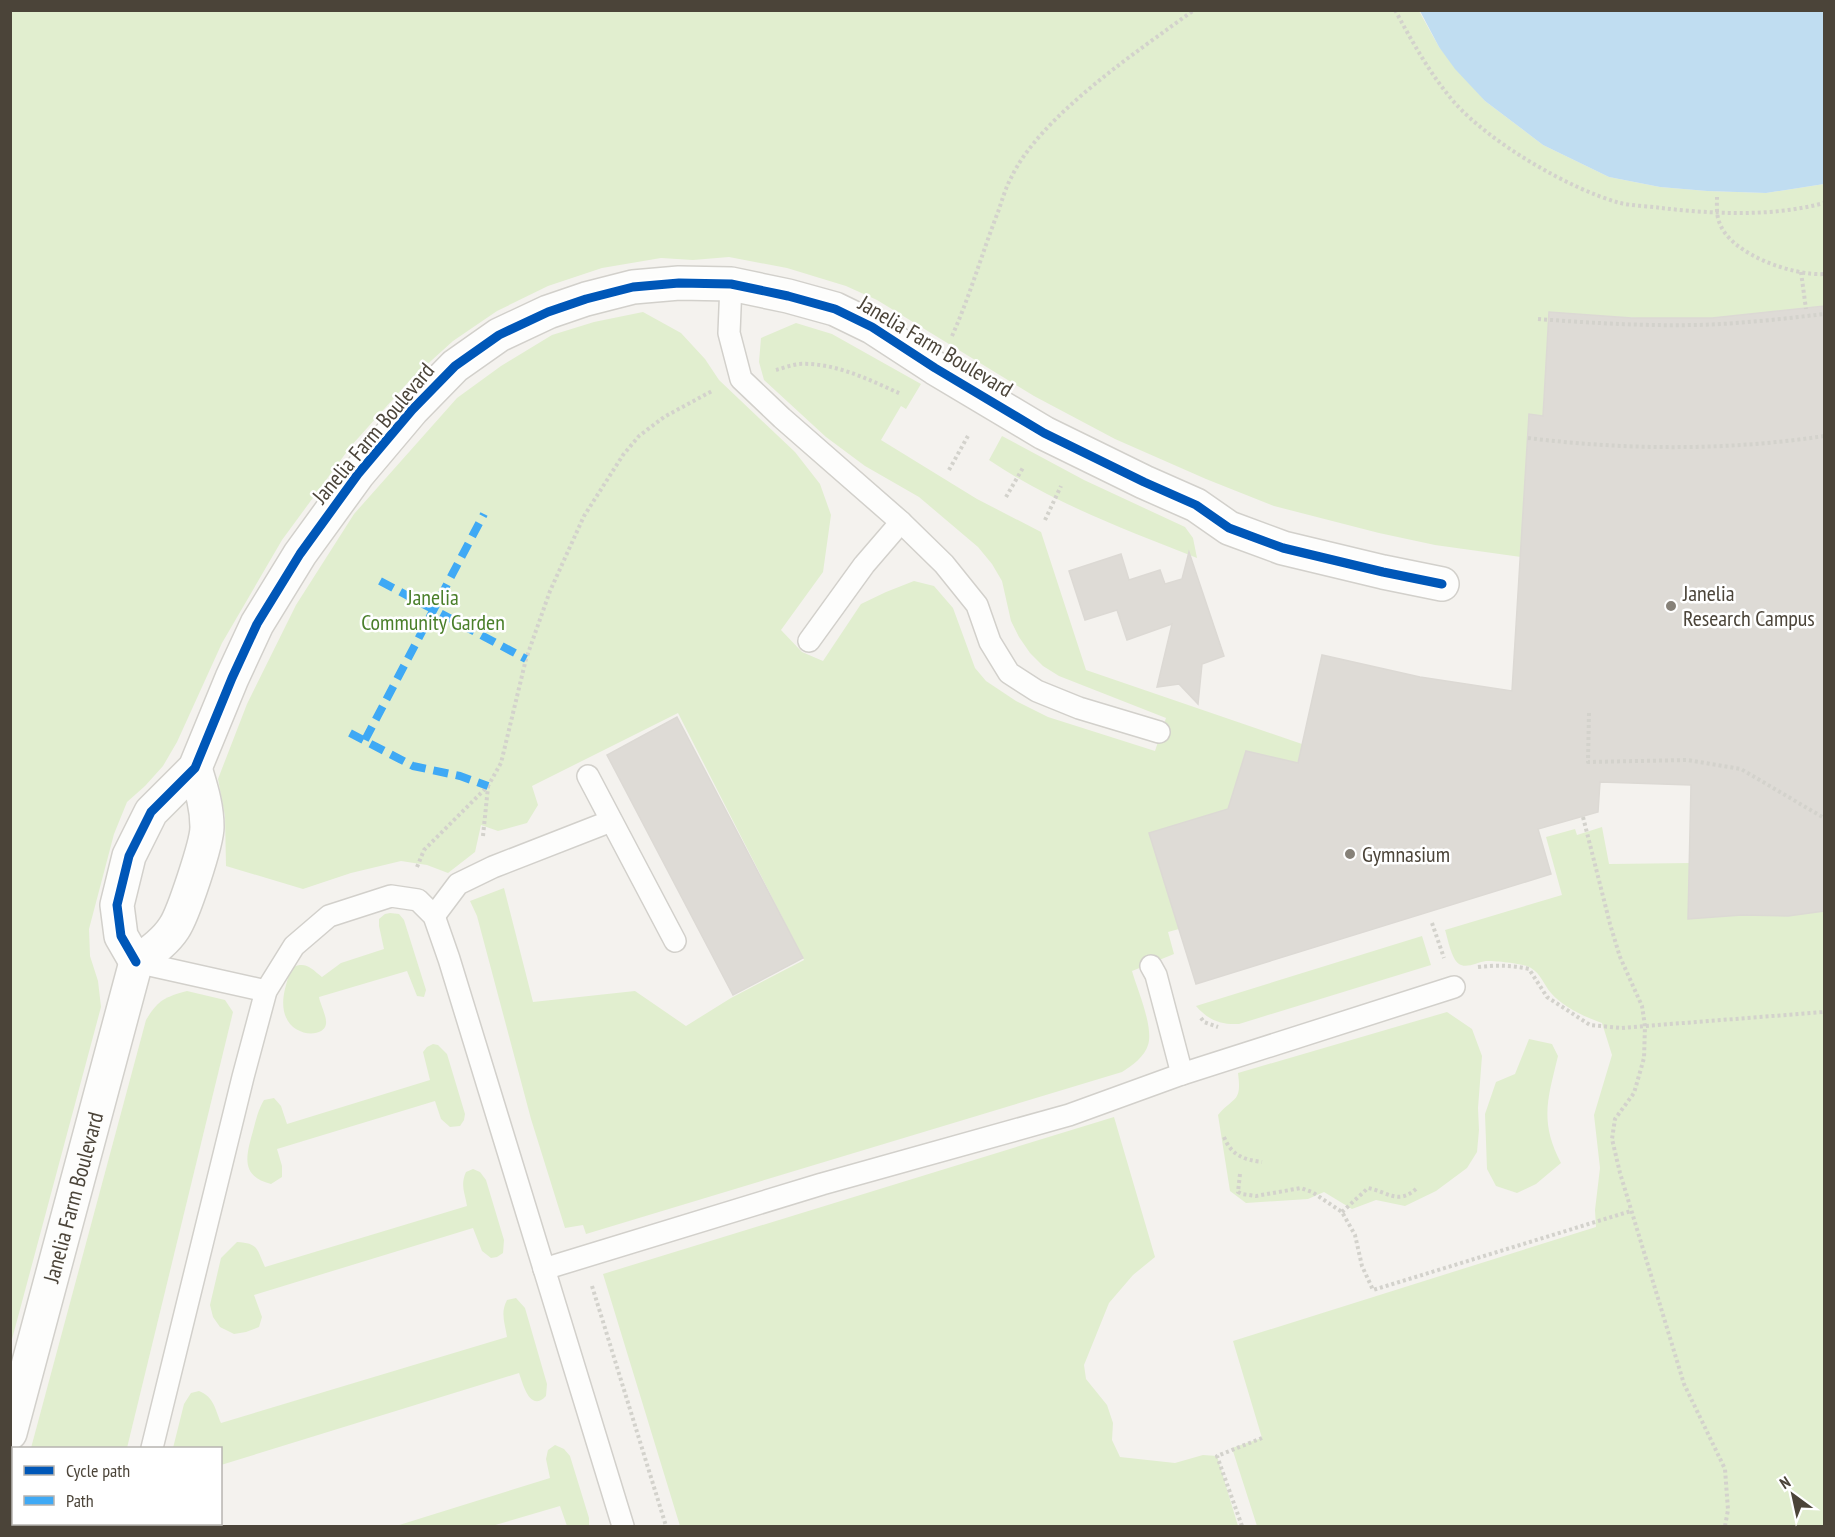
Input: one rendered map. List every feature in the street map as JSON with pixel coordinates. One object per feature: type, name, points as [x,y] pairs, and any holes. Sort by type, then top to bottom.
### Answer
[{"type":"street","name":"Janelia Farm Boulevard","points":[[10,1433],[136,962],[121,936],[117,905],[129,856],[151,812],[195,768],[257,624],[300,554],[366,465],[412,410],[455,366],[499,335],[548,312],[633,287],[680,283],[731,284],[788,296],[835,309],[872,327],[935,368],[1044,433],[1196,505],[1228,528],[1283,548],[1442,584]]},
{"type":"street","points":[[136,962],[154,950],[174,928],[200,857],[207,830],[205,799],[195,768]]},
{"type":"lane","points":[[731,284],[729,333],[741,379],[901,522],[944,564],[977,605],[990,642],[1009,673],[1037,691],[1079,708],[1159,732]]},
{"type":"lane","points":[[809,641],[864,565],[901,522]]},
{"type":"lane","points":[[588,776],[675,941]]},
{"type":"lane","points":[[434,916],[458,884],[493,867],[610,821]]},
{"type":"lane","points":[[152,1447],[266,991],[294,946],[329,916],[391,896],[418,900],[434,916],[449,959],[623,1527]]},
{"type":"lane","points":[[136,962],[266,991]]},
{"type":"lane","points":[[1151,966],[1156,975],[1182,1074]]},
{"type":"lane","points":[[544,1269],[822,1184],[1069,1115],[1182,1074],[1454,987]]},
{"type":"path","points":[[1395,10],[1428,69],[1456,104],[1492,137],[1576,186],[1621,203],[1717,213],[1758,212],[1824,203]]},
{"type":"path","points":[[1717,196],[1719,224],[1732,241],[1759,259],[1801,272],[1824,274]]},
{"type":"path","points":[[1801,272],[1806,309]]},
{"type":"path","points":[[1538,319],[1643,325],[1697,325],[1824,314]]},
{"type":"path","points":[[949,470],[969,434]]},
{"type":"path","points":[[1528,438],[1575,444],[1652,446],[1765,443],[1824,436]]},
{"type":"path","points":[[1006,497],[1024,466]]},
{"type":"path","points":[[1045,520],[1061,486]]},
{"type":"path","points":[[1589,712],[1588,762],[1688,760],[1741,768],[1824,818]]},
{"type":"path","points":[[1583,817],[1610,924],[1620,957],[1642,1006],[1645,1026],[1644,1058],[1634,1093],[1615,1119],[1612,1139],[1631,1211],[1684,1384],[1725,1469],[1728,1510],[1725,1527]]},
{"type":"path","points":[[1432,923],[1446,964]]},
{"type":"path","points":[[1622,1028],[1824,1012]]},
{"type":"path","points":[[1224,1137],[1234,1154],[1248,1160],[1262,1162]]},
{"type":"path","points":[[1240,1174],[1238,1192],[1242,1194],[1256,1196],[1301,1188],[1312,1192],[1342,1212],[1355,1235],[1362,1266],[1373,1290],[1631,1211]]},
{"type":"path","points":[[1342,1212],[1368,1188],[1400,1198],[1416,1189]]},
{"type":"path","points":[[583,1257],[666,1527]]},
{"type":"path","points":[[1242,1527],[1217,1456],[1262,1438]]},
{"type":"green space","points":[[11,11],[1419,11],[1439,47],[1485,101],[1543,145],[1609,177],[1660,187],[1766,193],[1824,184],[1824,306],[1712,318],[1656,319],[1549,313],[1543,416],[1529,415],[1521,557],[1435,545],[1274,506],[1115,439],[1034,396],[877,300],[846,286],[787,268],[729,257],[693,260],[661,258],[602,268],[548,286],[497,311],[453,341],[411,379],[351,446],[282,540],[222,643],[177,742],[163,766],[127,802],[114,834],[89,929],[90,956],[98,981],[101,1007],[11,1343]]},
{"type":"green space","name":"Janelia Community Garden","points":[[643,312],[681,333],[705,359],[719,380],[795,452],[820,484],[831,515],[823,572],[781,630],[802,652],[823,661],[861,604],[914,581],[934,586],[953,608],[975,668],[986,681],[1016,701],[1048,717],[1155,751],[1166,718],[1059,676],[1043,666],[1019,637],[1011,621],[1002,581],[978,547],[919,497],[865,466],[826,437],[764,380],[759,362],[761,338],[796,323],[832,334],[921,384],[906,409],[901,406],[881,440],[977,499],[1041,532],[1086,670],[1302,744],[1396,763],[1340,773],[1247,751],[1228,809],[1149,833],[1179,929],[1168,932],[1174,954],[1132,971],[1147,1018],[1149,1037],[1148,1045],[1141,1057],[1122,1072],[586,1234],[583,1225],[565,1228],[531,1119],[477,916],[470,901],[504,888],[533,1002],[635,991],[686,1026],[731,998],[804,960],[678,713],[532,786],[538,805],[527,823],[498,831],[481,825],[475,852],[448,873],[427,865],[401,861],[351,873],[303,889],[226,866],[225,816],[218,779],[247,704],[296,605],[354,514],[457,398],[501,366],[552,335],[594,322]]},
{"type":"green space","points":[[1002,436],[1084,480],[1185,527],[1193,538],[1197,558],[1063,502],[989,460]]},
{"type":"green space","points":[[1824,574],[1824,1526],[1257,1526],[1232,1448],[1262,1438],[1233,1341],[1596,1227],[1595,1210],[1600,1168],[1594,1115],[1612,1055],[1602,1023],[1562,1003],[1551,993],[1537,973],[1527,966],[1490,961],[1469,966],[1459,964],[1452,953],[1445,930],[1562,895],[1546,837],[1575,829],[1577,835],[1602,827],[1609,864],[1691,863],[1793,578]]},
{"type":"green space","points":[[390,913],[399,914],[404,920],[426,990],[424,997],[417,996],[407,971],[319,997],[326,1024],[317,1033],[300,1031],[292,1026],[286,1018],[283,1005],[289,974],[293,967],[305,965],[322,977],[341,963],[384,949],[379,919]]},
{"type":"green space","points":[[1422,936],[1431,965],[1239,1024],[1215,1021],[1196,1006]]},
{"type":"green space","points":[[187,991],[225,1000],[233,1012],[127,1447],[31,1447],[146,1020],[154,1008],[173,995]]},
{"type":"green space","points":[[1447,1012],[1472,1029],[1482,1056],[1477,1152],[1467,1168],[1436,1191],[1405,1206],[1376,1200],[1352,1209],[1324,1192],[1308,1199],[1246,1203],[1230,1191],[1218,1115],[1238,1094],[1238,1073]]},
{"type":"green space","points":[[1529,1039],[1552,1044],[1558,1056],[1549,1097],[1548,1122],[1554,1148],[1561,1163],[1536,1184],[1517,1193],[1496,1186],[1487,1169],[1485,1114],[1496,1082],[1515,1074]]},
{"type":"green space","points":[[433,1044],[438,1045],[447,1054],[465,1114],[460,1126],[450,1127],[441,1119],[435,1101],[277,1149],[282,1166],[282,1177],[271,1184],[254,1176],[247,1157],[257,1115],[264,1100],[274,1098],[281,1106],[287,1124],[430,1080],[423,1052]]},
{"type":"green space","points":[[1114,1117],[1155,1257],[1133,1275],[1109,1303],[1084,1365],[1086,1379],[1107,1405],[1113,1423],[1112,1440],[1120,1457],[1175,1463],[1203,1455],[1217,1456],[1238,1526],[680,1526],[603,1274]]},
{"type":"green space","points":[[473,1169],[480,1172],[486,1180],[504,1240],[503,1253],[497,1257],[491,1258],[482,1251],[473,1228],[254,1295],[262,1317],[259,1327],[246,1332],[234,1334],[220,1327],[213,1317],[210,1305],[221,1258],[237,1242],[250,1244],[256,1248],[265,1267],[467,1206],[463,1181],[466,1172]]},
{"type":"green space","points":[[516,1298],[525,1308],[547,1384],[546,1396],[540,1400],[531,1399],[519,1373],[222,1465],[222,1447],[173,1447],[184,1404],[191,1393],[199,1391],[208,1397],[221,1423],[507,1337],[504,1309],[507,1300]]},
{"type":"green space","points":[[555,1445],[564,1449],[570,1456],[589,1518],[589,1526],[567,1526],[560,1506],[492,1526],[396,1526],[550,1478],[546,1459],[548,1450]]},
{"type":"water","points":[[1420,11],[1824,11],[1824,184],[1766,193],[1660,187],[1609,177],[1543,145],[1485,101],[1455,69],[1439,47]]},
{"type":"building","name":"Janelia Research Campus","points":[[1824,306],[1824,911],[1788,916],[1742,915],[1688,919],[1691,785],[1600,782],[1598,812],[1538,829],[1551,874],[1196,984],[1149,833],[1228,809],[1246,751],[1298,763],[1322,655],[1420,677],[1512,691],[1529,414],[1543,416],[1549,312],[1632,318],[1712,318]]},
{"type":"building","points":[[1189,552],[1224,656],[1202,664],[1198,704],[1179,684],[1157,687],[1172,624],[1127,640],[1117,610],[1085,620],[1069,571],[1121,554],[1129,580],[1160,570],[1165,584],[1182,579]]},
{"type":"building","points":[[677,717],[803,958],[733,995],[607,755]]},
{"type":"marked path","points":[[365,740],[484,514]]},
{"type":"marked path","points":[[380,581],[526,659]]},
{"type":"marked path","points":[[350,733],[413,766],[460,776],[488,786]]},
{"type":"cycle path","points":[[136,962],[121,936],[117,905],[129,856],[151,812],[195,768],[257,624],[300,554],[358,474],[412,410],[455,366],[499,335],[548,312],[586,299],[633,287],[679,283],[731,284],[835,309],[872,327],[935,368],[1044,433],[1196,505],[1229,528],[1283,548],[1442,584]]},
{"type":"place","name":"Janelia Research Campus","points":[[1671,606]]},
{"type":"place","name":"Gymnasium","points":[[1350,854]]}]
